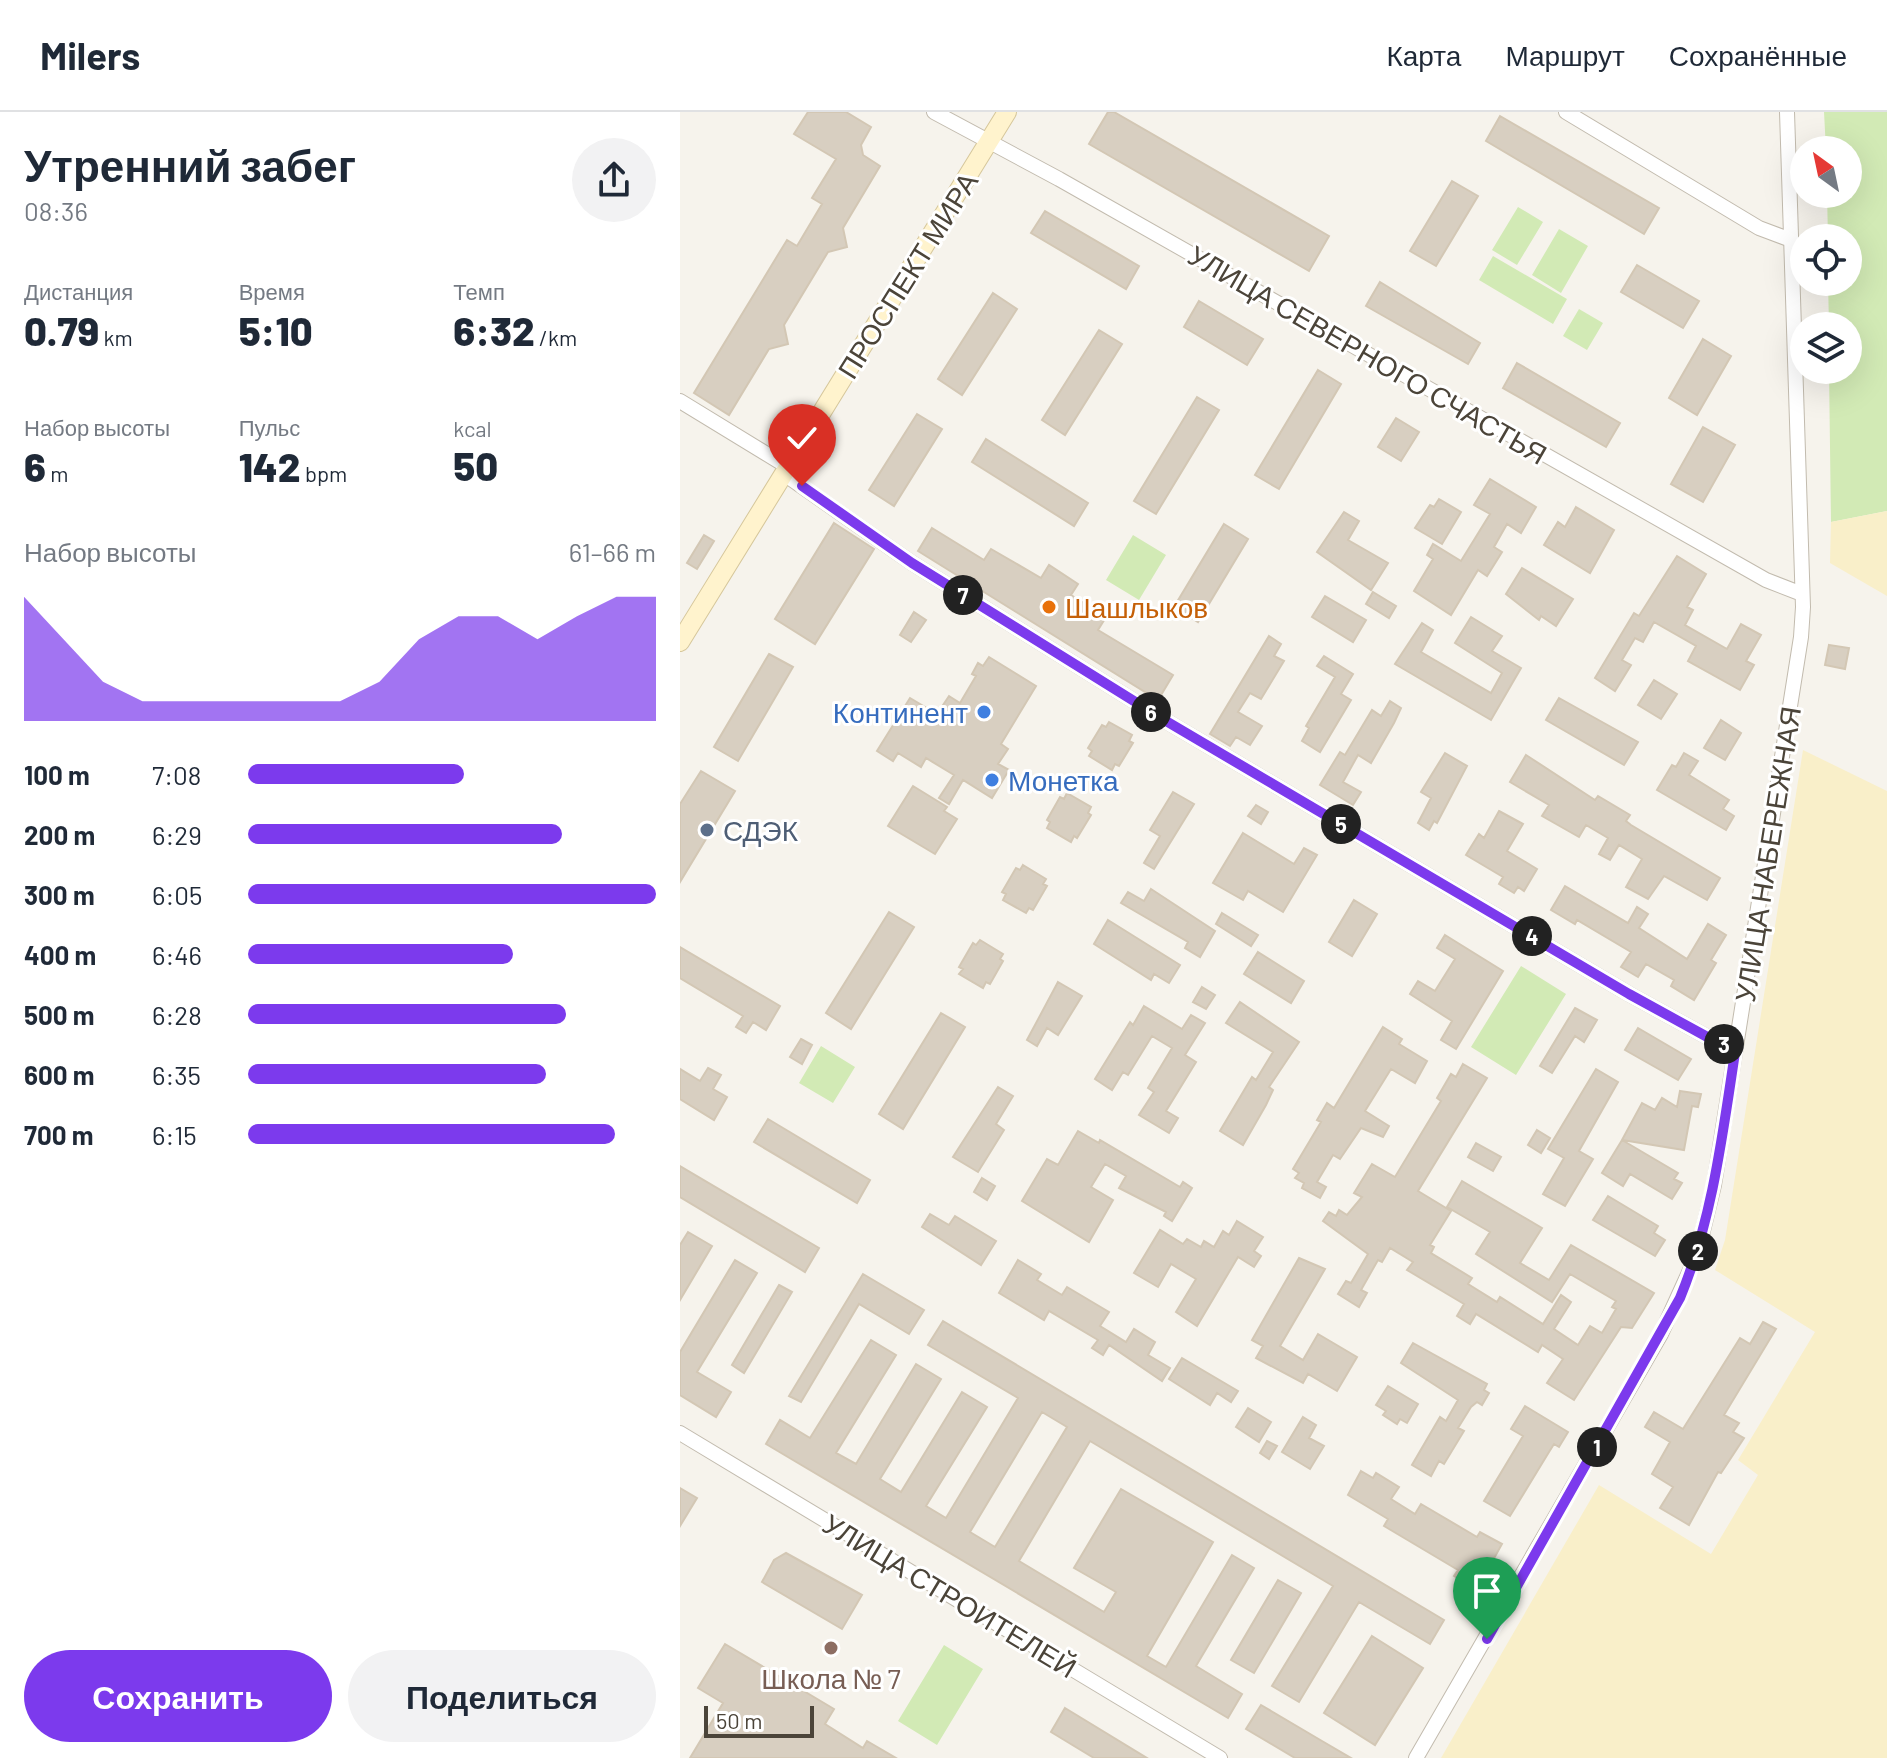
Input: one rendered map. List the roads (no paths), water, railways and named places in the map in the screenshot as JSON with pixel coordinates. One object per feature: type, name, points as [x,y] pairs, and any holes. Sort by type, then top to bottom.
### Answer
[{"type":"main road","name":"ПРОСПЕКТ МИРА","points":[[680,642],[1007,112]]},
{"type":"street","name":"УЛИЦА СЕВЕРНОГО СЧАСТЬЯ","points":[[934,112],[1766,580],[1802,594]]},
{"type":"street","points":[[1566,112],[1759,228],[1790,240]]},
{"type":"street","name":"УЛИЦА НАБЕРЕЖНАЯ","points":[[1787,112],[1790,224]]},
{"type":"street","name":"УЛИЦА НАБЕРЕЖНАЯ","points":[[1416,1758],[1680,1298],[1697,1255],[1711,1197],[1801,637],[1793,296]]},
{"type":"street","points":[[680,401],[786,470],[904,558],[1112,689],[1617,986],[1711,1039],[1736,1046]]},
{"type":"street","name":"УЛИЦА СТРОИТЕЛЕЙ","points":[[680,1433],[1220,1758]]},
{"type":"place","name":"Шашлыков","points":[[1049,607]]},
{"type":"place","name":"Континент","points":[[984,712]]},
{"type":"place","name":"Монетка","points":[[992,780]]},
{"type":"place","name":"СДЭК","points":[[707,830]]},
{"type":"place","name":"Школа № 7","points":[[831,1648]]}]
